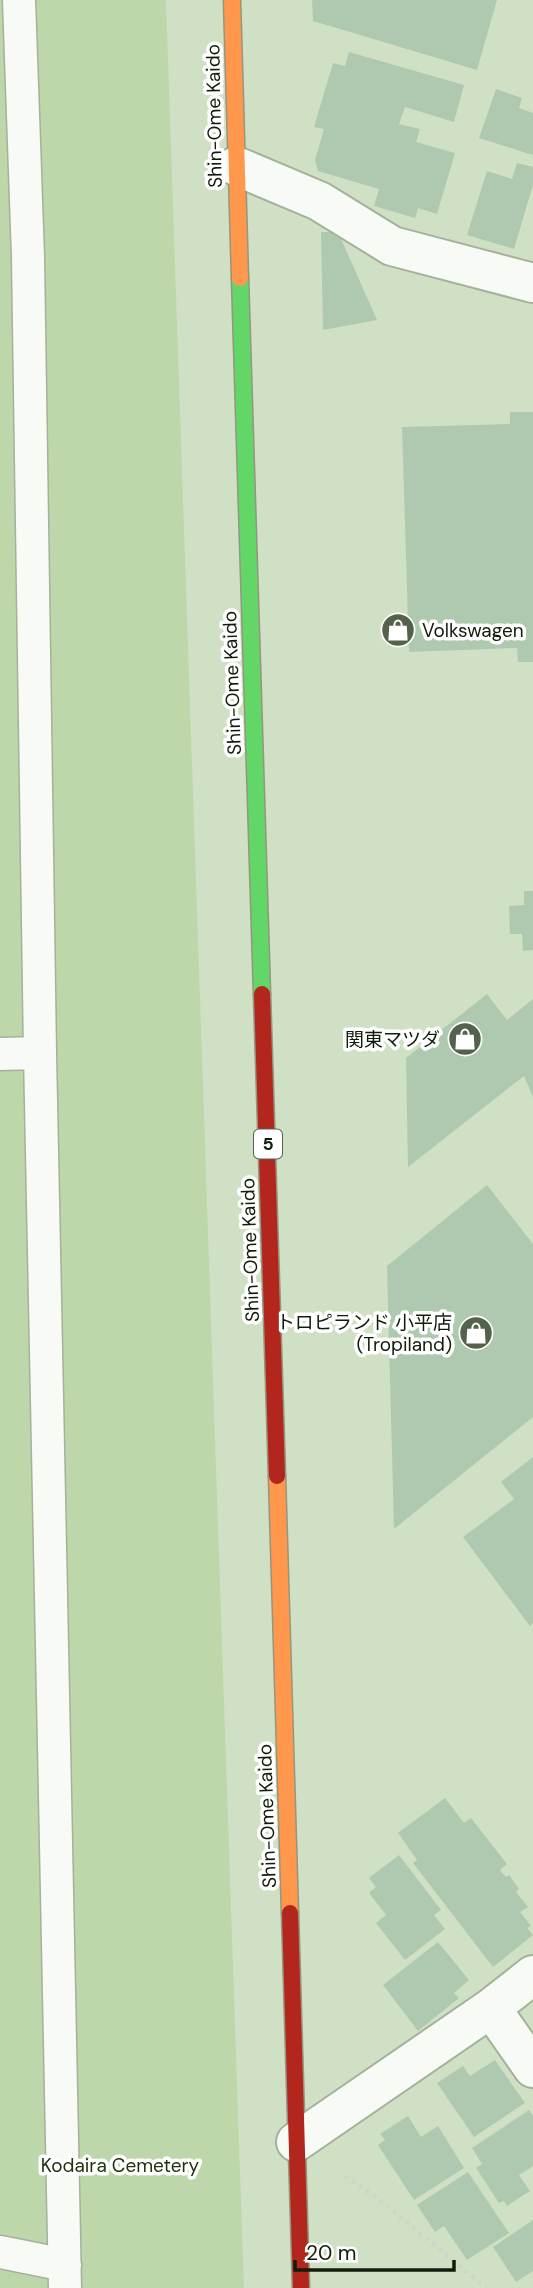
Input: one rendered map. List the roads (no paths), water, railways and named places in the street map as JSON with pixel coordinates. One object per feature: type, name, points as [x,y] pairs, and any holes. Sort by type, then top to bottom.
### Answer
[{"type":"main road","name":"Shin-Ome Kaido","points":[[232,0],[301,2288]]},
{"type":"street","points":[[236,166],[319,201],[392,246],[533,284]]},
{"type":"street","points":[[296,2142],[491,2008],[533,1975]]},
{"type":"street","points":[[491,2008],[533,2068]]},
{"type":"lane","points":[[0,2252],[65,2276],[40,1052],[28,257],[19,0]]},
{"type":"lane","points":[[0,1054],[40,1052]]},
{"type":"place","name":"Volkswagen","points":[[398,630]]},
{"type":"place","name":"関東マツダ","points":[[465,1039]]},
{"type":"place","name":"トロピランド 小平店 (Tropiland)","points":[[476,1333]]},
{"type":"park label","name":"Kodaira Cemetery","points":[[120,2165]]}]
